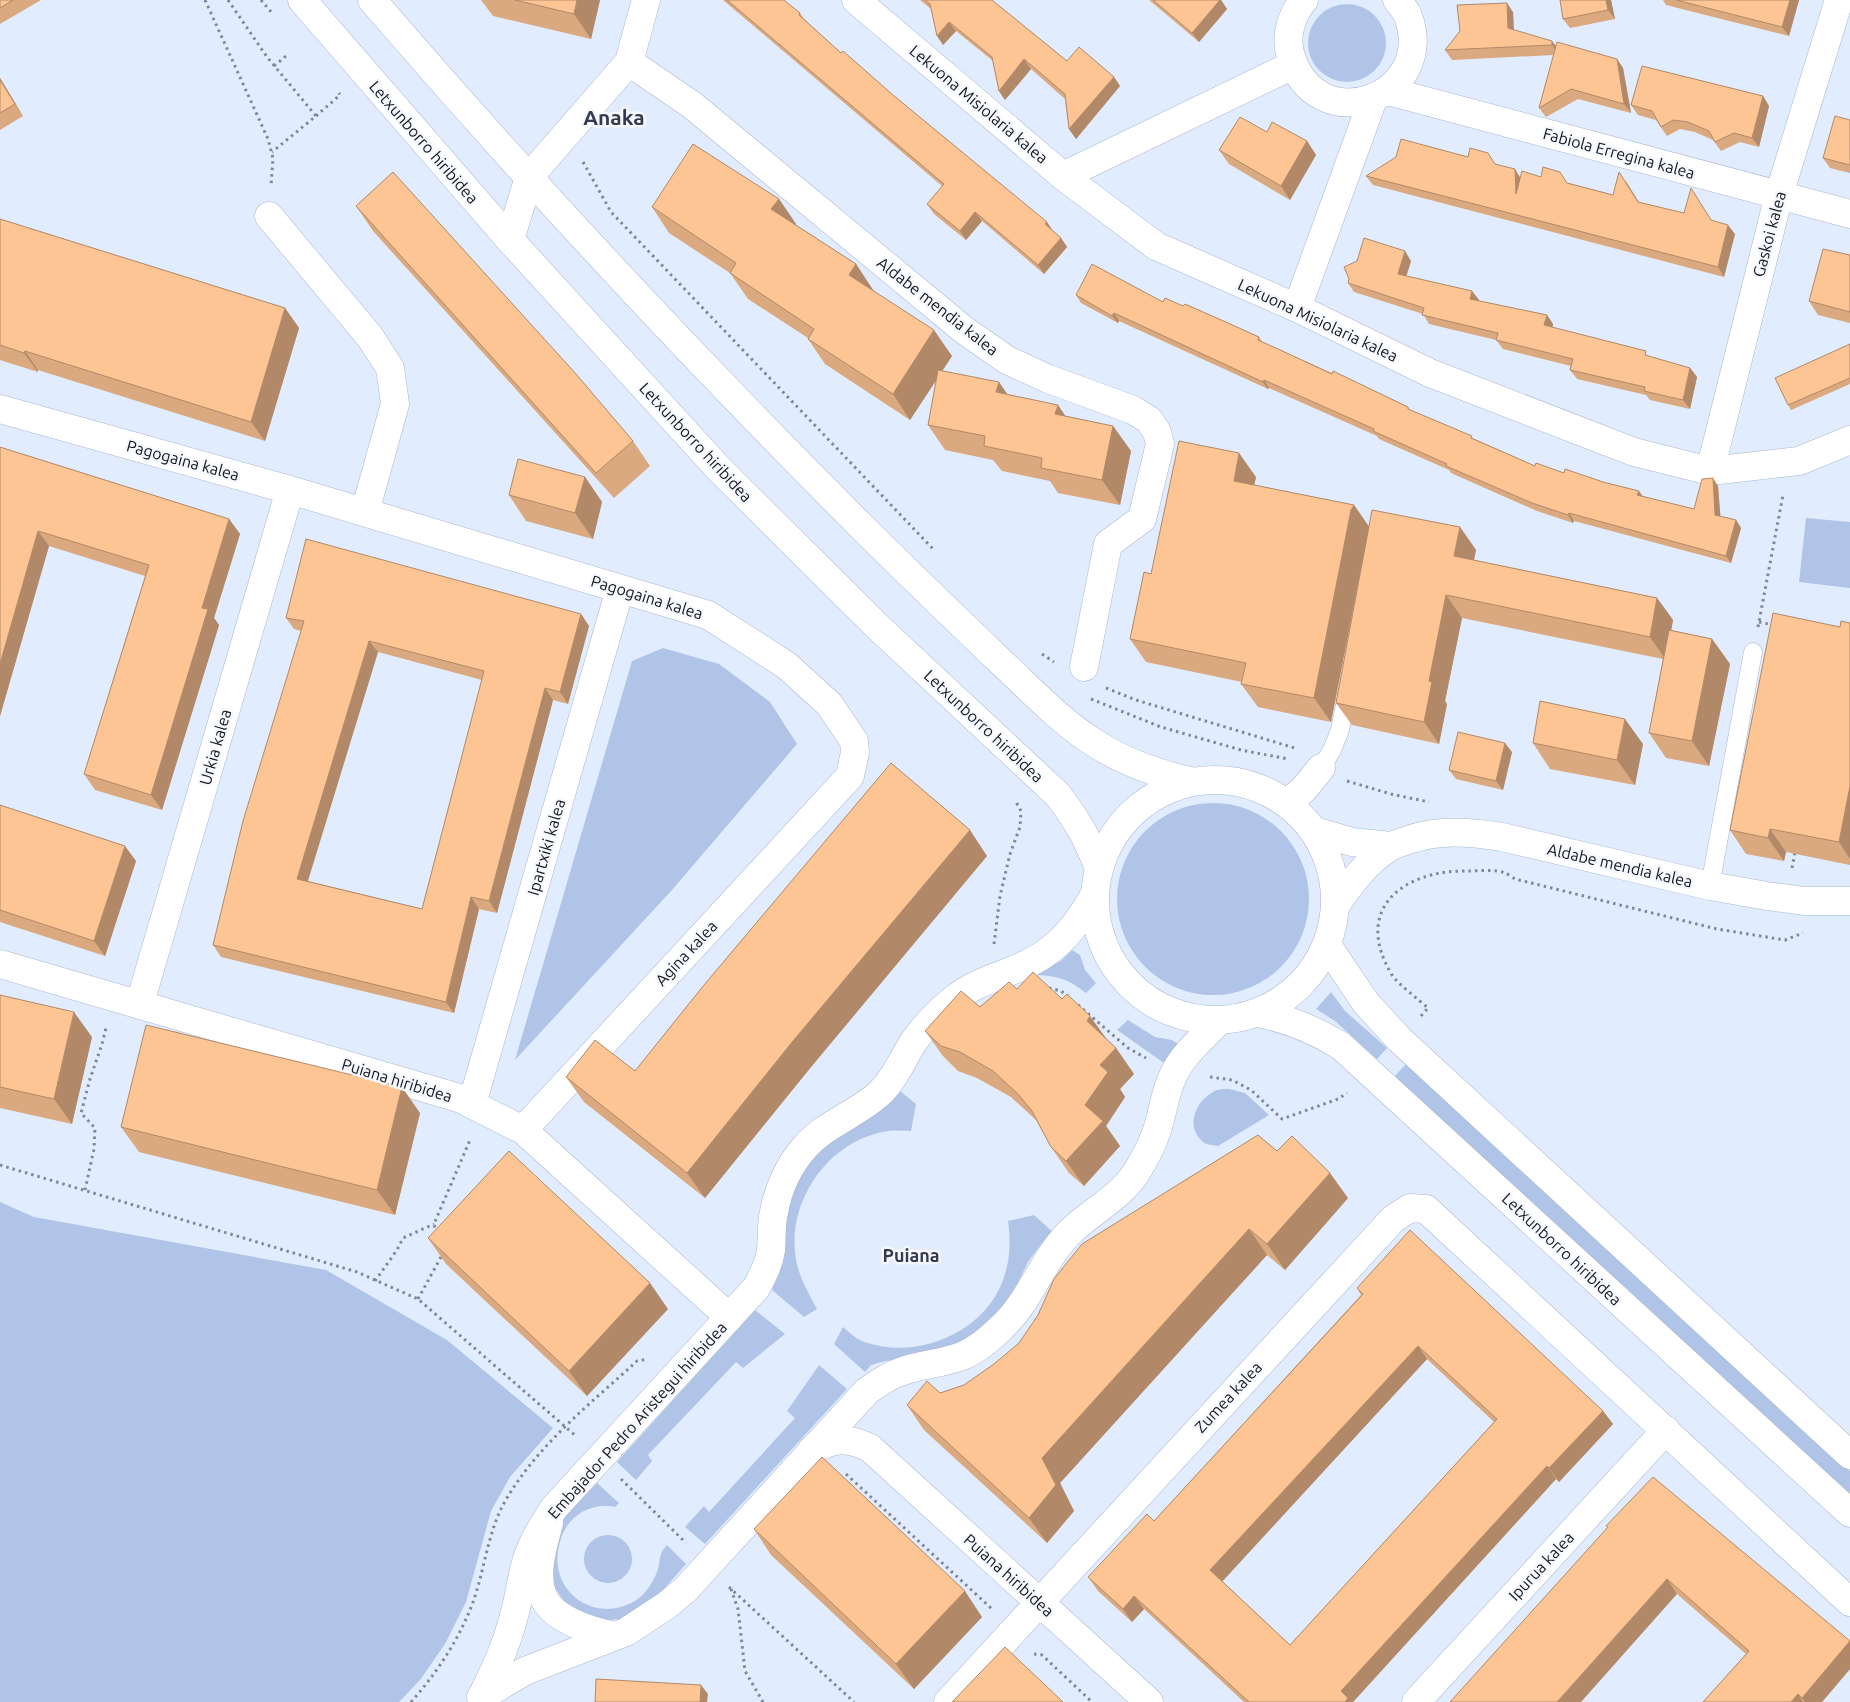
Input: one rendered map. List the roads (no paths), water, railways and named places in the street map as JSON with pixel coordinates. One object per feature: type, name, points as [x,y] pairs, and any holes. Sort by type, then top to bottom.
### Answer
[{"type":"street","name":"Letxunborro hiribidea","points":[[302,0],[510,240],[726,476],[879,628],[1058,795],[1075,817],[1089,842],[1097,882]]},
{"type":"street","points":[[372,0],[529,177],[766,431],[919,584],[1052,710],[1071,726],[1114,754],[1139,766],[1164,775],[1190,781],[1210,779],[1231,780],[1251,784],[1270,792],[1302,816],[1324,848],[1331,867],[1335,886],[1333,926],[1327,945],[1307,979],[1293,993],[1277,1004],[1239,1019],[1219,1021],[1181,1016],[1148,1001],[1120,975],[1102,942],[1094,906],[1097,882]]},
{"type":"street","points":[[510,240],[529,177],[629,62],[646,0]]},
{"type":"street","name":"Lekuona Misiolaria kalea","points":[[856,0],[1063,176],[1156,246],[1297,308],[1430,373],[1634,452],[1710,471],[1799,461],[1850,440]]},
{"type":"street","points":[[1304,0],[1299,6],[1290,28],[1289,49],[1293,65],[1311,89],[1326,98],[1351,103],[1381,95]]},
{"type":"street","points":[[1297,308],[1381,95],[1406,70],[1413,46],[1408,16],[1397,0]]},
{"type":"street","name":"Gaskoi kalea","points":[[1710,471],[1779,195],[1839,0]]},
{"type":"street","name":"Aldabe mendia kalea","points":[[629,62],[692,105],[964,330],[1007,360],[1046,378],[1132,410],[1149,420],[1157,432],[1160,444],[1142,519],[1108,544],[1071,666]]},
{"type":"street","points":[[1063,176],[1293,65]]},
{"type":"street","name":"Fabiola Erregina kalea","points":[[1381,95],[1850,214]]},
{"type":"street","points":[[269,216],[370,337],[390,368],[395,404],[365,512]]},
{"type":"street","name":"Pagogaina kalea","points":[[0,409],[290,490],[708,615],[786,665],[830,704],[854,740],[855,752],[850,776]]},
{"type":"street","name":"Urkia kalea","points":[[140,1003],[290,490]]},
{"type":"street","name":"Ipartxiki kalea","points":[[472,1104],[620,589]]},
{"type":"street","points":[[1287,803],[1302,790],[1324,763]]},
{"type":"street","name":"Agina kalea","points":[[522,1130],[850,776]]},
{"type":"street","name":"Embajador Pedro Aristegui hiribidea","points":[[480,1698],[497,1666],[508,1637],[527,1559],[534,1541],[554,1508],[756,1288],[763,1276],[771,1251],[773,1212],[780,1189],[790,1167],[804,1148],[821,1132],[861,1109],[882,1092],[897,1074],[914,1042],[930,1020],[954,998],[983,982],[1031,962],[1050,950],[1067,935],[1082,916],[1097,882],[1102,857],[1113,836],[1128,816],[1148,799],[1190,781]]},
{"type":"street","name":"Aldabe mendia kalea","points":[[1314,831],[1352,842],[1391,846]]},
{"type":"street","name":"Aldabe mendia kalea","points":[[1335,906],[1360,873],[1391,846],[1417,837],[1445,832],[1474,832],[1502,837],[1710,886],[1785,899],[1850,901]]},
{"type":"street","points":[[1327,945],[1366,1003],[1399,1039],[1850,1454]]},
{"type":"street","name":"Puiana hiribidea","points":[[0,964],[140,1003],[459,1098],[472,1104],[522,1130],[729,1317]]},
{"type":"street","name":"Letxunborro hiribidea","points":[[1258,1013],[1302,1025],[1322,1034],[1341,1046],[1850,1513]]},
{"type":"street","name":"Embajador Pedro Aristegui hiribidea","points":[[480,1698],[525,1671],[615,1636],[647,1619],[667,1605],[686,1589],[867,1390],[883,1379],[901,1371],[964,1356],[984,1343],[1003,1327],[1019,1308],[1058,1245],[1071,1231],[1121,1191],[1138,1170],[1157,1130],[1174,1074],[1185,1057],[1219,1021]]},
{"type":"street","name":"Zumea kalea","points":[[948,1702],[1393,1219],[1410,1208],[1426,1209],[1666,1430]]},
{"type":"street","name":"Puiana hiribidea","points":[[867,1390],[862,1400],[859,1420],[863,1435],[870,1448]]},
{"type":"street","points":[[1666,1430],[1850,1602]]},
{"type":"street","name":"Ipurua kalea","points":[[1416,1702],[1666,1430]]},
{"type":"street","name":"Puiana hiribidea","points":[[812,1450],[826,1443],[841,1440],[856,1441],[870,1448],[1149,1702]]},
{"type":"street","points":[[554,1508],[541,1559],[540,1581],[543,1597],[550,1607],[572,1622],[615,1636]]},
{"type":"lane","points":[[1710,886],[1753,652]]},
{"type":"lane","points":[[1324,763],[1340,730],[1351,673]]},
{"type":"district","name":"Anaka","points":[[614,117]]},
{"type":"district","name":"Puiana","points":[[911,1255]]}]
